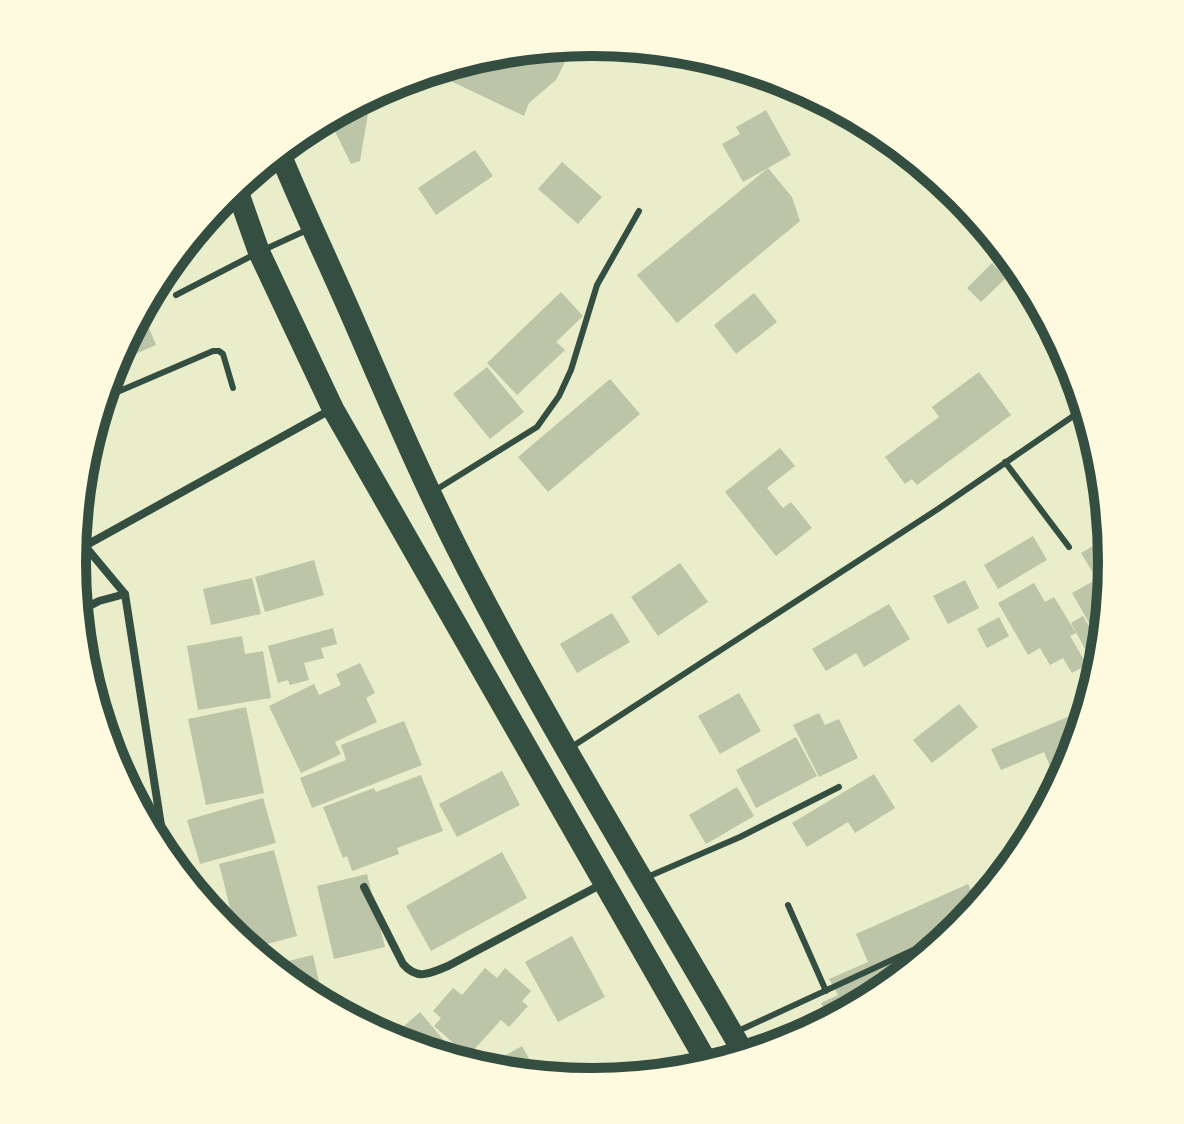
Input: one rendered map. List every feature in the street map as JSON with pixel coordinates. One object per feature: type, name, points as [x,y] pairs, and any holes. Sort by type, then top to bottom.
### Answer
[{"type":"highway","points":[[283,162],[311,229],[475,584],[567,750],[738,1043]]},
{"type":"highway","points":[[240,198],[259,252],[333,409],[703,1055]]},
{"type":"street","points":[[87,545],[333,409]]},
{"type":"street","points":[[86,548],[125,594],[161,827]]},
{"type":"street","points":[[88,607],[125,594]]},
{"type":"street","points":[[364,887],[403,964],[410,972],[419,975],[448,966],[604,883]]},
{"type":"lane","points":[[431,493],[537,427],[559,396],[571,370],[597,285],[639,211]]},
{"type":"lane","points":[[176,295],[311,229]]},
{"type":"lane","points":[[115,393],[213,351],[223,354],[233,388]]},
{"type":"lane","points":[[567,750],[938,509],[1076,414]]},
{"type":"lane","points":[[1005,462],[1069,547]]},
{"type":"lane","points":[[642,880],[740,837],[839,787]]},
{"type":"lane","points":[[788,905],[826,991]]},
{"type":"lane","points":[[738,1043],[826,991],[919,948]]},
{"type":"building","points":[[568,57],[556,80],[529,103],[524,116],[445,78],[526,60]]},
{"type":"building","points":[[369,108],[360,161],[351,164],[333,128]]},
{"type":"building","points":[[766,110],[791,155],[743,182],[722,144],[740,134],[736,127]]},
{"type":"building","points":[[475,150],[493,176],[436,215],[418,188]]},
{"type":"building","points":[[562,162],[602,197],[578,224],[538,189]]},
{"type":"building","points":[[768,168],[792,197],[800,221],[677,323],[637,275]]},
{"type":"building","points":[[992,263],[1006,278],[981,302],[967,288]]},
{"type":"building","points":[[561,292],[583,316],[556,342],[565,350],[517,395],[487,363]]},
{"type":"building","points":[[754,293],[777,322],[736,354],[714,325]]},
{"type":"building","points":[[147,322],[156,345],[130,356]]},
{"type":"building","points":[[487,367],[524,412],[490,439],[453,394]]},
{"type":"building","points":[[979,372],[1011,415],[917,485],[912,479],[905,484],[885,457],[939,417],[932,407]]},
{"type":"building","points":[[610,379],[640,414],[548,492],[518,457]]},
{"type":"building","points":[[780,448],[795,466],[767,488],[783,508],[791,502],[812,528],[776,556],[725,492]]},
{"type":"building","points":[[1033,536],[1047,560],[998,589],[984,565]]},
{"type":"building","points":[[1097,544],[1098,575],[1095,576],[1081,553]]},
{"type":"building","points":[[314,560],[324,595],[265,612],[255,577]]},
{"type":"building","points":[[680,563],[708,602],[658,636],[631,597]]},
{"type":"building","points":[[252,578],[261,614],[211,625],[203,589]]},
{"type":"building","points":[[1097,579],[1095,620],[1089,623],[1072,593]]},
{"type":"building","points":[[965,580],[979,608],[948,624],[933,596]]},
{"type":"building","points":[[1034,583],[1045,602],[1054,597],[1076,633],[1070,636],[1087,665],[1072,673],[1063,658],[1050,665],[1040,648],[1028,655],[998,603]]},
{"type":"building","points":[[889,604],[910,639],[864,667],[856,653],[826,671],[812,649]]},
{"type":"building","points":[[612,613],[630,642],[577,673],[560,644]]},
{"type":"building","points":[[1083,616],[1089,626],[1094,623],[1089,656],[1071,623]]},
{"type":"building","points":[[999,617],[1009,636],[987,648],[977,629]]},
{"type":"building","points":[[333,628],[337,644],[321,648],[324,658],[304,663],[309,680],[290,685],[288,680],[278,683],[268,646]]},
{"type":"building","points":[[242,636],[245,654],[263,651],[271,698],[198,710],[187,646]]},
{"type":"building","points":[[360,663],[375,693],[366,698],[377,722],[335,742],[341,754],[301,773],[269,706],[314,684],[319,695],[341,685],[336,674]]},
{"type":"building","points":[[739,693],[761,731],[720,754],[698,716]]},
{"type":"building","points":[[959,704],[978,727],[932,763],[913,740]]},
{"type":"building","points":[[246,707],[264,793],[206,805],[188,719]]},
{"type":"building","points":[[819,713],[825,725],[839,719],[858,758],[819,777],[793,725]]},
{"type":"building","points":[[1074,714],[1052,772],[1044,752],[1001,770],[991,749]]},
{"type":"building","points":[[404,721],[422,765],[312,808],[300,778],[346,760],[341,745]]},
{"type":"building","points":[[796,737],[817,776],[756,808],[736,770]]},
{"type":"building","points":[[502,771],[520,805],[457,837],[439,804]]},
{"type":"building","points":[[874,774],[895,808],[855,833],[848,822],[807,847],[792,823]]},
{"type":"building","points":[[421,775],[443,831],[397,848],[399,854],[352,871],[347,856],[343,858],[323,807]]},
{"type":"building","points":[[737,787],[754,816],[706,844],[689,815]]},
{"type":"building","points":[[263,798],[276,843],[200,864],[187,820]]},
{"type":"building","points":[[274,850],[297,936],[262,945],[234,920],[219,864]]},
{"type":"building","points":[[502,852],[527,898],[431,951],[406,906]]},
{"type":"building","points":[[367,874],[385,947],[334,959],[317,886]]},
{"type":"building","points":[[968,884],[973,895],[950,920],[900,963],[825,1011],[821,1003],[838,995],[829,979],[868,962],[856,934]]},
{"type":"building","points":[[572,936],[605,997],[558,1022],[525,962]]},
{"type":"building","points":[[313,955],[321,989],[289,967],[288,961]]},
{"type":"building","points":[[485,968],[497,978],[505,968],[531,991],[522,1001],[528,1006],[509,1027],[501,1020],[471,1053],[463,1051],[434,1026],[441,1018],[433,1011],[453,988],[462,995]]},
{"type":"building","points":[[420,1012],[450,1047],[429,1041],[400,1030]]},
{"type":"building","points":[[522,1046],[532,1065],[526,1064],[499,1059]]}]
